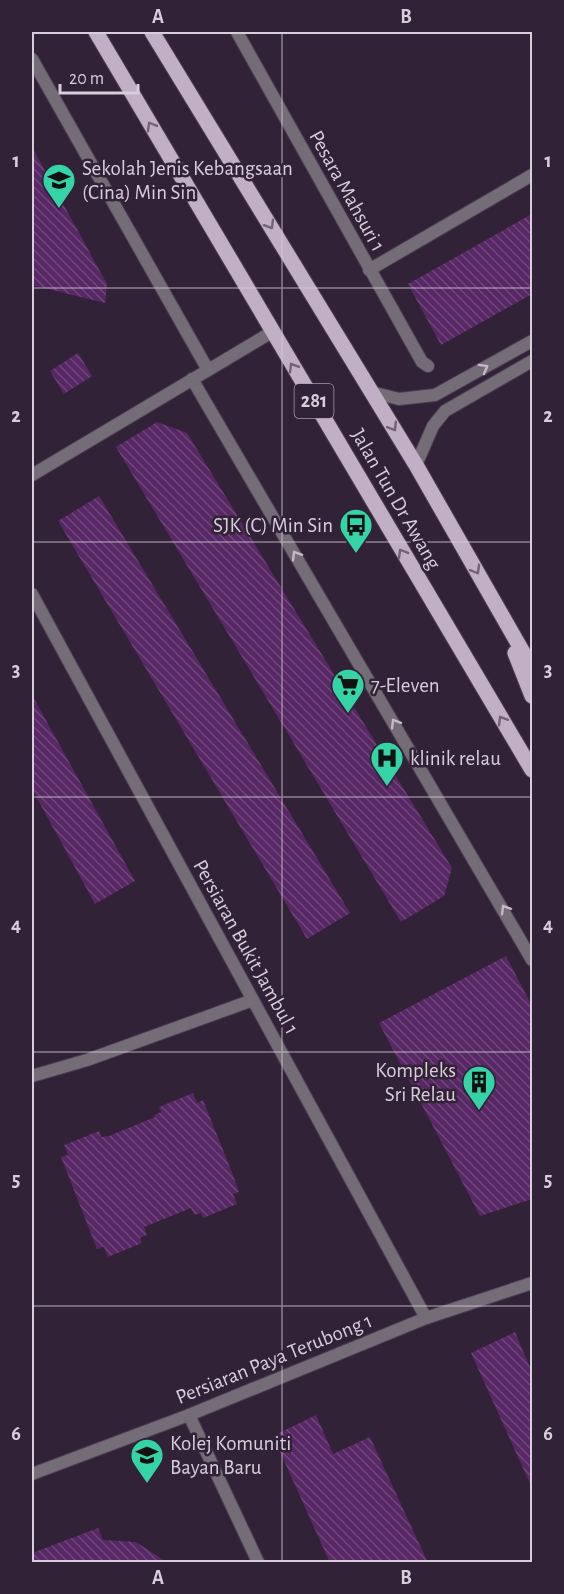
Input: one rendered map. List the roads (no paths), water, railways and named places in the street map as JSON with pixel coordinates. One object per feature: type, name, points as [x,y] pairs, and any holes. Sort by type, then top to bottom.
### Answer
[{"type":"main road","name":"Jalan Tun Dr Awang","points":[[96,32],[532,770]]},
{"type":"main road","name":"Jalan Tun Dr Awang","points":[[152,32],[416,465],[532,668]]},
{"type":"main road","points":[[495,603],[532,696]]},
{"type":"street","name":"Pesara Mahsuri 1","points":[[237,32],[369,270],[422,362],[428,366]]},
{"type":"street","points":[[32,59],[208,370]]},
{"type":"street","points":[[369,270],[532,175]]},
{"type":"street","points":[[32,475],[272,332]]},
{"type":"street","points":[[371,392],[399,399],[435,395],[532,341]]},
{"type":"street","points":[[416,465],[433,426],[445,411],[532,361]]},
{"type":"street","points":[[192,379],[532,960]]},
{"type":"street","name":"Persiaran Bukit Jambul 1","points":[[32,594],[426,1318]]},
{"type":"street","points":[[32,1076],[87,1060],[253,1000]]},
{"type":"street","name":"Persiaran Paya Terubong 1","points":[[32,1474],[189,1415],[426,1318],[532,1283]]},
{"type":"street","points":[[189,1415],[258,1563]]},
{"type":"place","name":"Sekolah Jenis Kebangsaan (Cina) Min Sin","points":[[59,209]]},
{"type":"place","name":"SJK (C) Min Sin","points":[[356,554]]},
{"type":"place","name":"7-Eleven","points":[[348,714]]},
{"type":"place","name":"klinik relau","points":[[387,787]]},
{"type":"place","name":"Kompleks Sri Relau","points":[[479,1111]]},
{"type":"place","name":"Kolej Komuniti Bayan Baru","points":[[147,1484]]}]
